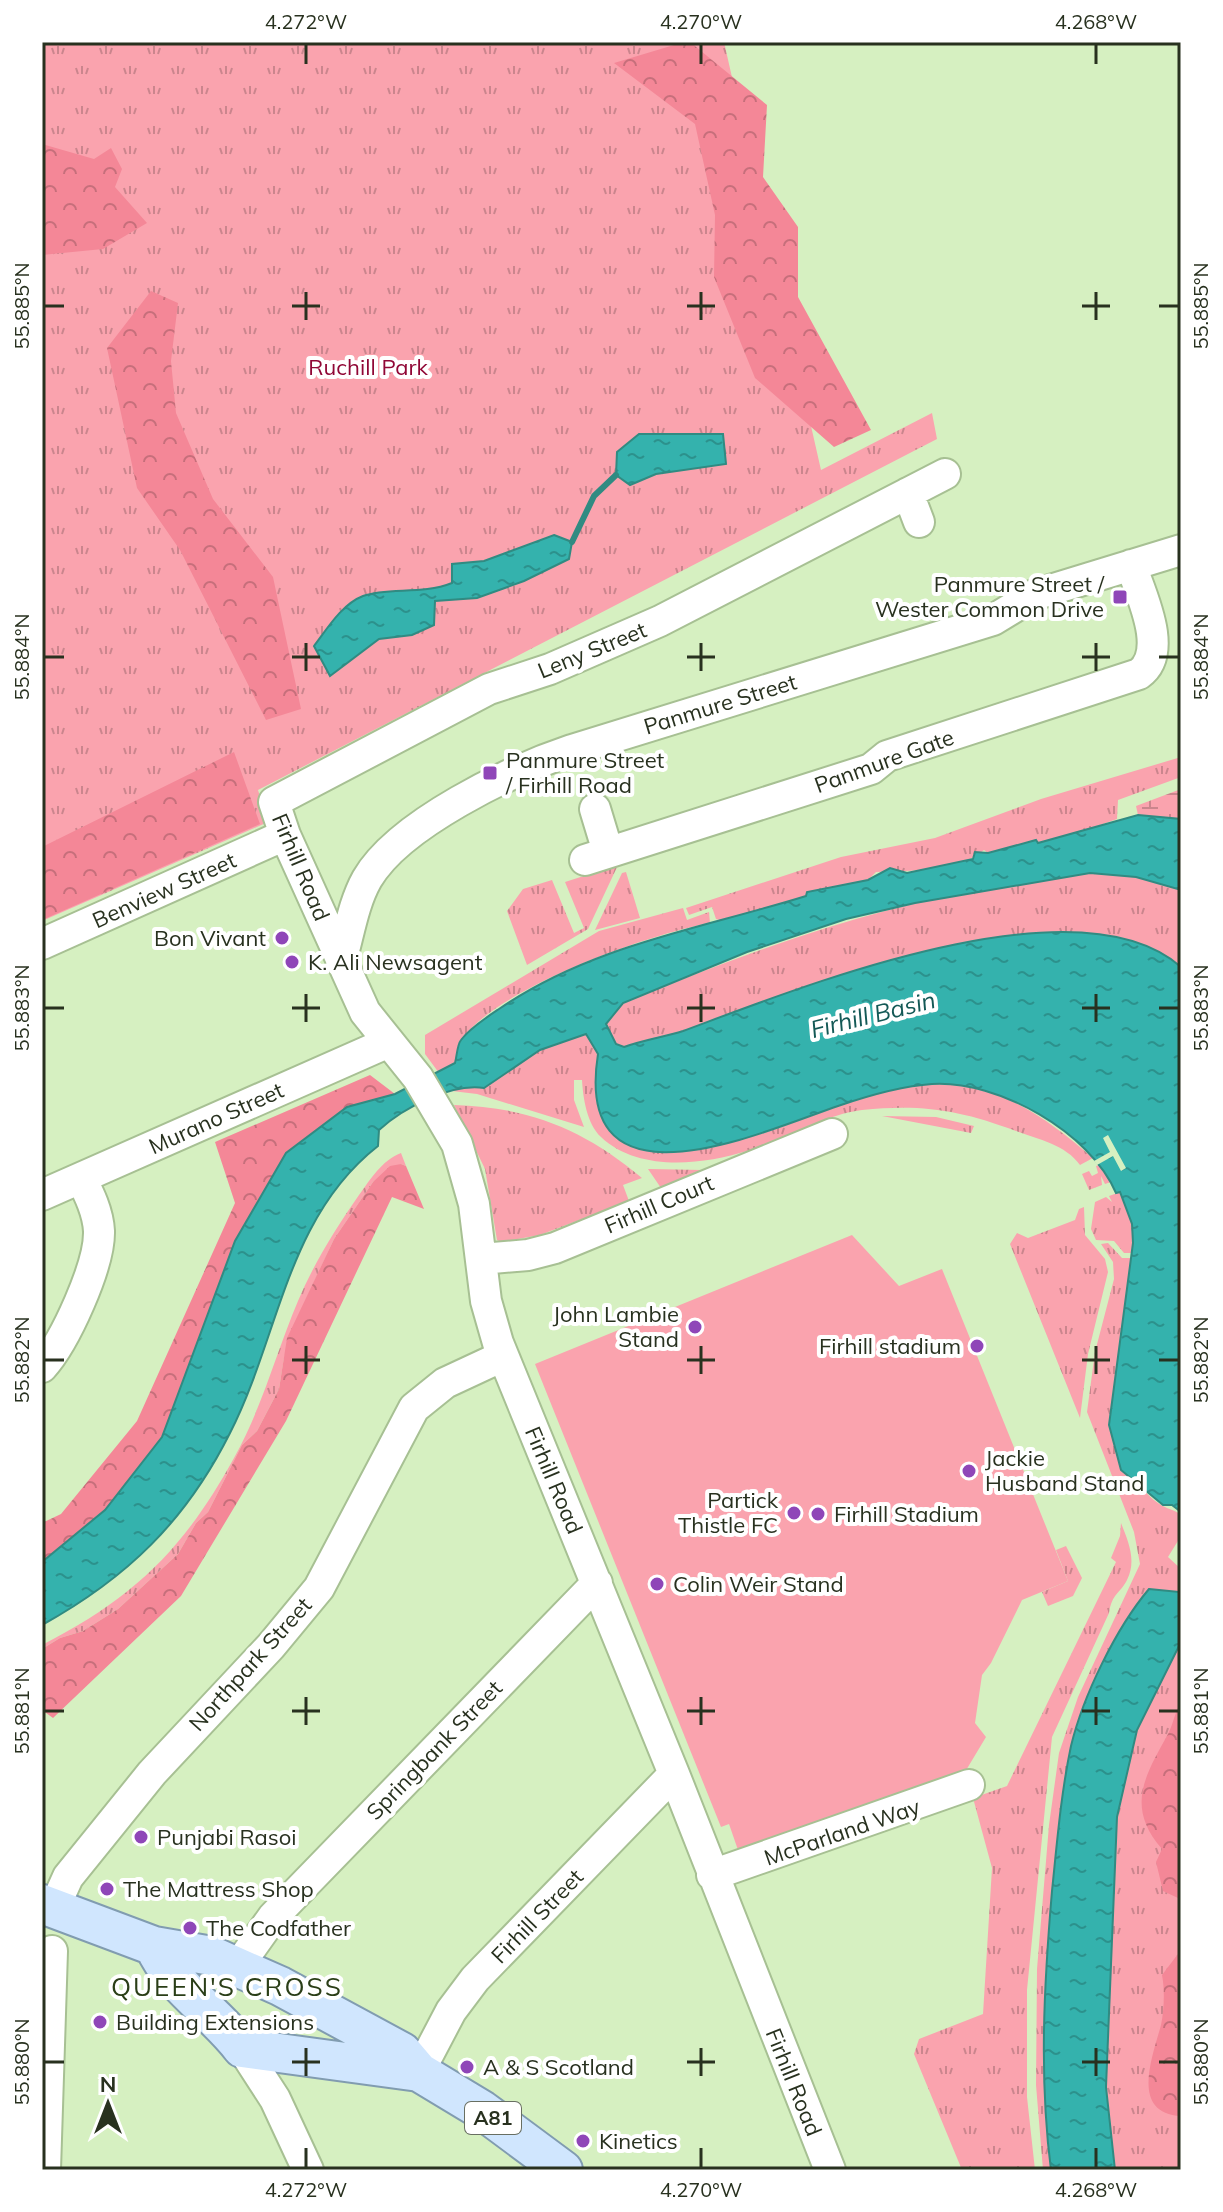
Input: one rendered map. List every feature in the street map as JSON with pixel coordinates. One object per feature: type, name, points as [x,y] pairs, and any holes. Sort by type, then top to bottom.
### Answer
[{"type":"main road","name":"A81","points":[[48,1906],[154,1946],[252,1965],[402,2052],[419,2072],[482,2110],[550,2166]]},
{"type":"main road","points":[[154,1946],[164,1969],[211,2012],[242,2048]]},
{"type":"main road","name":"A81","points":[[242,2048],[342,2060],[380,2070],[419,2072]]},
{"type":"street","name":"Leny Street","points":[[274,802],[489,689],[550,669],[660,621],[945,474]]},
{"type":"street","points":[[908,493],[919,522]]},
{"type":"street","name":"Panmure Street","points":[[341,961],[361,891],[387,854],[424,824],[521,770],[572,750],[998,618],[1034,595],[1181,550]]},
{"type":"street","name":"Panmure Gate","points":[[595,809],[597,856],[871,769],[887,756],[1139,674],[1149,663],[1152,646],[1131,565]]},
{"type":"street","name":"Firhill Road","points":[[274,802],[285,835],[365,1012],[418,1078],[457,1144],[468,1178],[486,1301],[503,1356],[674,1774],[830,2170]]},
{"type":"street","name":"Benview Street","points":[[42,944],[285,835]]},
{"type":"street","name":"Murano Street","points":[[42,1195],[389,1042]]},
{"type":"street","name":"Firhill Court","points":[[481,1259],[528,1255],[555,1248],[832,1134]]},
{"type":"street","points":[[42,1367],[54,1355],[91,1272],[96,1251],[96,1216],[81,1178]]},
{"type":"street","name":"Northpark Street","points":[[48,1906],[152,1773],[271,1646],[319,1588],[414,1408],[445,1383],[503,1356]]},
{"type":"street","name":"Springbank Street","points":[[252,1965],[273,1917],[597,1583]]},
{"type":"street","name":"Firhill Street","points":[[419,2072],[451,2011],[475,1979],[674,1774]]},
{"type":"street","name":"McParland Way","points":[[712,1875],[947,1796],[969,1785]]},
{"type":"street","points":[[45,2170],[52,1951]]},
{"type":"street","points":[[242,2048],[285,2118],[308,2170]]},
{"type":"green space","name":"Ruchill Park","points":[[42,42],[724,42],[821,470],[932,413],[937,439],[258,790],[268,822],[42,921]]},
{"type":"green space","points":[[690,42],[767,105],[763,177],[798,227],[798,297],[871,430],[834,447],[755,378],[714,277],[715,215],[695,124],[614,63]]},
{"type":"green space","points":[[42,144],[94,159],[111,148],[122,169],[115,187],[147,223],[103,249],[42,255]]},
{"type":"green space","points":[[151,291],[178,303],[171,361],[176,413],[213,499],[273,577],[301,709],[266,720],[180,550],[137,488],[107,348]]},
{"type":"green space","points":[[234,752],[260,824],[42,920],[42,847]]},
{"type":"green space","points":[[1181,757],[1181,777],[1118,800],[1117,819],[1072,835],[988,853],[984,850],[946,867],[876,872],[868,880],[723,921],[716,919],[712,907],[689,915],[686,908],[841,857],[935,838],[1041,799]]},
{"type":"green space","points":[[1181,789],[1181,819],[1138,815],[1136,806]]},
{"type":"green space","points":[[618,865],[588,929],[527,965],[507,911],[523,889],[552,880],[574,933],[584,928],[565,882]]},
{"type":"green space","points":[[626,872],[640,918],[595,930],[622,873]]},
{"type":"green space","points":[[1090,873],[1136,877],[1181,890],[1181,967],[1134,942],[1075,932],[1007,936],[935,949],[863,968],[683,1031],[624,1047],[616,1044],[606,1026],[608,1017],[623,1003],[794,938],[851,920],[968,891]]},
{"type":"green space","points":[[683,908],[687,920],[709,912],[710,923],[614,951],[507,1001],[480,1020],[462,1039],[455,1063],[439,1073],[425,1054],[425,1035],[599,931]]},
{"type":"green space","points":[[586,1034],[598,1054],[598,1104],[614,1135],[642,1150],[679,1152],[720,1145],[872,1095],[937,1084],[960,1085],[1002,1096],[1058,1129],[1093,1158],[1080,1165],[1059,1148],[996,1124],[940,1110],[904,1108],[847,1113],[761,1146],[710,1160],[652,1161],[616,1148],[596,1132],[587,1110],[582,1080],[574,1080],[574,1100],[584,1127],[477,1094],[452,1091],[553,1043]]},
{"type":"green space","points":[[370,1075],[395,1094],[347,1107],[286,1153],[235,1241],[162,1437],[105,1510],[42,1562],[42,1523],[61,1514],[137,1421],[235,1203],[215,1142]]},
{"type":"green space","points":[[454,1105],[507,1110],[555,1124],[599,1147],[642,1178],[623,1185],[629,1201],[540,1235],[501,1242],[497,1240],[485,1169]]},
{"type":"green space","points":[[882,1116],[936,1117],[974,1126],[971,1133]]},
{"type":"green space","points":[[401,1153],[406,1166],[401,1164],[373,1182],[334,1239],[296,1321],[284,1358],[279,1389],[257,1431],[242,1445],[208,1512],[196,1523],[178,1554],[118,1609],[83,1631],[60,1638],[42,1649],[42,1645],[104,1609],[130,1589],[176,1545],[196,1519],[244,1439],[298,1301],[318,1259],[372,1177],[388,1160]]},
{"type":"green space","points":[[1099,1165],[1111,1182],[1105,1184],[1101,1176],[1102,1185],[1089,1190],[1082,1174],[1089,1171],[1092,1176],[1098,1173],[1096,1166]]},
{"type":"green space","points":[[390,1166],[406,1166],[424,1209],[392,1197],[286,1421],[181,1596],[53,1718],[42,1710],[42,1649],[60,1638],[83,1631],[118,1609],[178,1554],[196,1523],[208,1512],[242,1445],[257,1431],[279,1389],[287,1338],[334,1239],[373,1182]]},
{"type":"green space","points":[[649,1169],[703,1170],[661,1188]]},
{"type":"green space","points":[[1120,1192],[1132,1224],[1132,1253],[1124,1253],[1114,1241],[1096,1240],[1091,1229],[1095,1202],[1106,1197],[1112,1202],[1109,1196]]},
{"type":"green space","points":[[1084,1207],[1085,1235],[1105,1259],[1108,1272],[1088,1354],[1080,1418],[1010,1244],[1017,1233],[1028,1238],[1075,1220],[1079,1209]]},
{"type":"green space","name":"Firhill Stadium","points":[[852,1235],[899,1286],[942,1269],[1068,1581],[1022,1600],[982,1675],[975,1723],[986,1737],[965,1772],[738,1850],[729,1824],[721,1827],[535,1364]]},
{"type":"green space","points":[[1108,1243],[1122,1258],[1131,1258],[1109,1425],[1121,1470],[1154,1500],[1181,1516],[1181,1536],[1168,1557],[1181,1569],[1181,1589],[1107,1655],[1072,1745],[1058,1834],[1045,1976],[1044,2082],[1051,2170],[1043,2170],[1036,2085],[1037,1969],[1049,1825],[1059,1753],[1078,1697],[1140,1564],[1134,1532],[1087,1412],[1095,1352],[1114,1279],[1113,1262],[1101,1244]]},
{"type":"green space","points":[[1121,1523],[1130,1551],[1130,1573],[1112,1601],[1052,1737],[1027,1990],[1027,2097],[1035,2170],[962,2170],[914,2054],[919,2039],[983,2014],[992,1868],[973,1798],[1007,1786],[1116,1562],[1111,1558],[1120,1536]]},
{"type":"green space","points":[[1066,1546],[1082,1578],[1073,1596],[1048,1606],[1042,1592],[1068,1581],[1056,1550]]},
{"type":"green space","points":[[1181,1642],[1181,2170],[1115,2170],[1106,2087],[1117,1817],[1137,1730]]},
{"type":"green space","points":[[1181,1701],[1181,1898],[1178,1898],[1163,1891],[1156,1862],[1162,1849],[1144,1820],[1142,1792]]},
{"type":"green space","points":[[1181,1950],[1181,2116],[1165,2113],[1155,2105],[1148,2082],[1163,2013],[1162,1975]]},
{"type":"water","points":[[639,434],[723,434],[726,464],[656,474],[630,485],[616,475],[617,452]]},
{"type":"water","points":[[554,535],[572,542],[569,559],[524,581],[477,598],[435,601],[434,625],[412,635],[379,639],[330,676],[314,646],[355,600],[373,593],[441,587],[452,583],[452,564],[484,561]]},
{"type":"water","name":"Firhill Basin","points":[[1138,815],[1181,819],[1181,890],[1136,877],[1090,873],[915,903],[846,919],[747,952],[623,1003],[606,1024],[616,1044],[624,1047],[683,1031],[863,968],[935,949],[1007,936],[1075,932],[1134,942],[1181,967],[1181,1512],[1172,1505],[1163,1505],[1121,1470],[1109,1425],[1133,1243],[1132,1224],[1120,1192],[1116,1193],[1086,1150],[1064,1131],[1039,1114],[985,1091],[958,1085],[932,1084],[873,1095],[722,1144],[680,1152],[642,1150],[614,1135],[598,1105],[598,1054],[586,1034],[540,1050],[484,1088],[457,1089],[428,1099],[401,1113],[379,1130],[378,1146],[347,1175],[323,1207],[304,1243],[247,1395],[213,1465],[194,1494],[174,1520],[127,1567],[101,1588],[42,1625],[42,1562],[105,1510],[162,1437],[235,1241],[286,1153],[347,1107],[395,1094],[455,1063],[461,1040],[484,1019],[535,987],[609,954],[806,896],[807,892],[868,880],[890,868],[907,873],[973,859],[975,852],[988,853],[1036,840],[1038,843]]},
{"type":"water","points":[[1149,1589],[1179,1592],[1181,1589],[1181,1642],[1137,1730],[1117,1817],[1106,2087],[1115,2170],[1051,2170],[1045,2100],[1045,1996],[1052,1891],[1071,1746],[1102,1663]]},
{"type":"pier","points":[[1108,1135],[1126,1168],[1121,1171],[1113,1156],[1097,1165],[1094,1161],[1110,1152],[1103,1138]]},
{"type":"waterway","points":[[572,542],[594,496],[616,475]]},
{"type":"place","name":"Panmure Street / Wester Common Drive","points":[[1120,597]]},
{"type":"place","name":"Panmure Street / Firhill Road","points":[[490,773]]},
{"type":"place","name":"Bon Vivant","points":[[282,938]]},
{"type":"place","name":"K. Ali Newsagent","points":[[292,962]]},
{"type":"place","name":"John Lambie Stand","points":[[695,1327]]},
{"type":"place","name":"Firhill stadium","points":[[977,1346]]},
{"type":"place","name":"Jackie Husband Stand","points":[[969,1471]]},
{"type":"place","name":"Partick Thistle FC","points":[[794,1513]]},
{"type":"place","name":"Firhill Stadium","points":[[818,1514]]},
{"type":"place","name":"Colin Weir Stand","points":[[657,1584]]},
{"type":"place","name":"Punjabi Rasoi","points":[[141,1837]]},
{"type":"place","name":"The Mattress Shop","points":[[107,1889]]},
{"type":"place","name":"The Codfather","points":[[190,1928]]},
{"type":"place","name":"Building Extensions","points":[[100,2022]]},
{"type":"place","name":"A & S Scotland","points":[[467,2067]]},
{"type":"place","name":"Kinetics","points":[[583,2141]]},
{"type":"district","name":"QUEEN'S CROSS","points":[[227,1987]]}]
